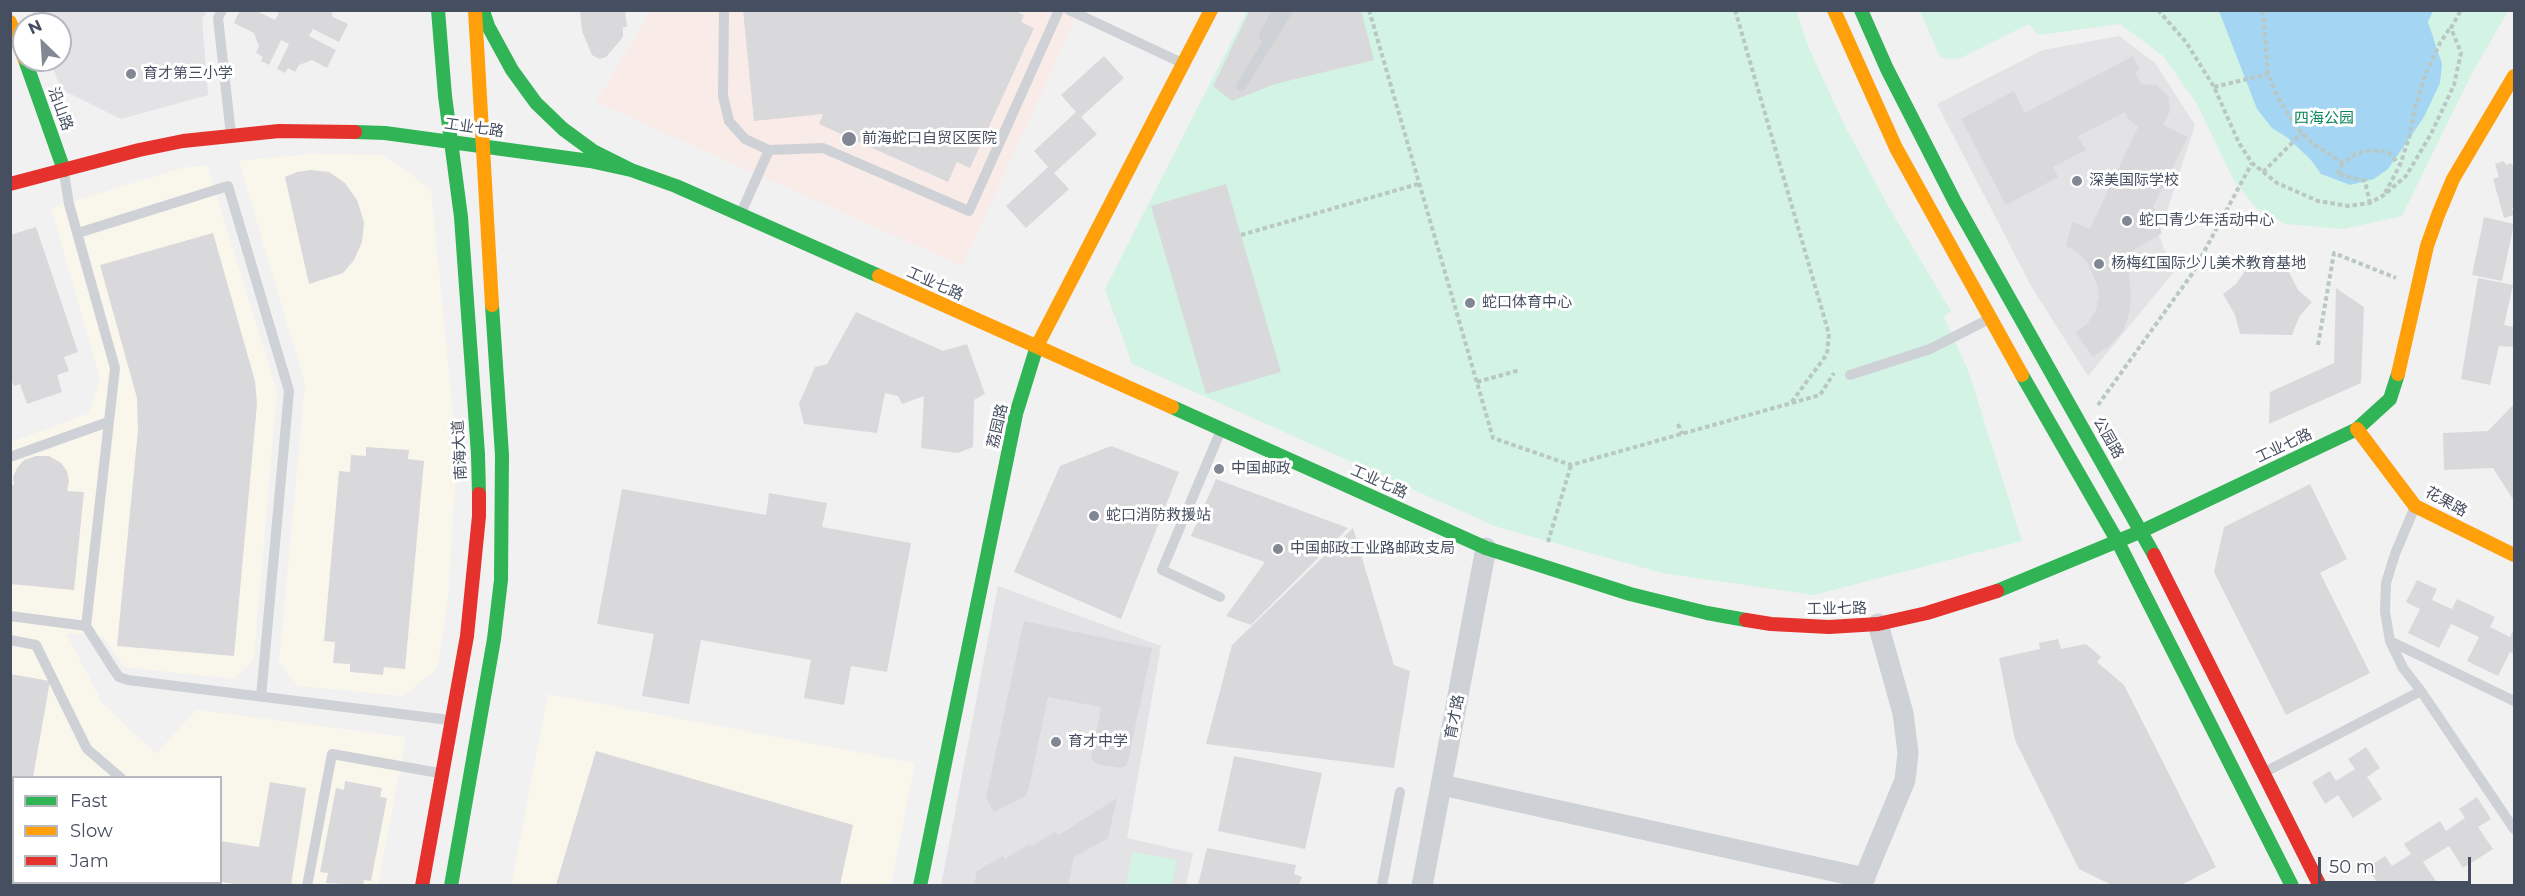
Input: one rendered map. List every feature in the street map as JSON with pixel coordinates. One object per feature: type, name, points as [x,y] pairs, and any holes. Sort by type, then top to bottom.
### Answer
[{"type":"street","name":"南海大道","points":[[422,885],[467,636],[479,516],[478,454],[462,228],[438,10]]},
{"type":"street","points":[[451,885],[493,650],[501,580],[502,455],[475,10]]},
{"type":"street","points":[[483,10],[488,26],[512,70],[536,103],[563,129],[593,151],[631,170]]},
{"type":"street","name":"荔园路","points":[[920,885],[1016,414],[1036,348],[1211,10]]},
{"type":"street","points":[[1834,10],[1896,148],[1990,319],[2118,542],[2292,885]]},
{"type":"street","name":"公园路","points":[[1861,10],[1906,109],[1955,202],[2142,531],[2320,885]]},
{"type":"street","name":"沿山路","points":[[29,72],[64,170]]},
{"type":"street","name":"工业七路","points":[[10,184],[139,150],[183,141],[279,131],[386,133],[590,161],[631,170],[676,186],[741,214],[1486,548],[1630,594],[1707,613],[1771,624],[1828,627],[1878,624],[1984,596],[2142,531],[2357,429],[2376,414],[2390,399],[2397,379],[2427,246],[2438,215],[2471,145],[2514,76]]},
{"type":"street","name":"花果路","points":[[2357,429],[2415,506],[2514,555]]},
{"type":"street","name":"育才路","points":[[1422,885],[1486,548]]},
{"type":"street","points":[[1442,785],[1863,881],[1905,780],[1908,753],[1903,713],[1878,624]]},
{"type":"lane","points":[[222,10],[218,18],[231,135]]},
{"type":"lane","points":[[724,10],[723,96],[725,111],[736,131],[745,139],[769,150],[823,148],[969,210],[1059,10]]},
{"type":"lane","points":[[1069,10],[1183,63]]},
{"type":"lane","points":[[1256,54],[1277,10]]},
{"type":"lane","points":[[1241,86],[1288,10]]},
{"type":"lane","points":[[741,214],[769,150]]},
{"type":"lane","points":[[64,170],[78,233],[115,368],[86,626],[120,677],[452,721]]},
{"type":"lane","points":[[78,233],[228,186],[289,391],[261,697]]},
{"type":"lane","points":[[1850,375],[1930,349],[1990,319]]},
{"type":"lane","points":[[10,457],[108,422]]},
{"type":"lane","points":[[1220,597],[1162,570],[1221,430]]},
{"type":"lane","points":[[2415,506],[2386,583],[2385,612],[2390,641],[2403,668],[2514,829]]},
{"type":"lane","points":[[10,616],[86,626]]},
{"type":"lane","points":[[10,640],[36,645],[87,749],[120,776]]},
{"type":"lane","points":[[2390,641],[2514,701]]},
{"type":"lane","points":[[2264,773],[2421,691]]},
{"type":"lane","points":[[307,885],[332,754],[442,774]]},
{"type":"lane","points":[[1383,885],[1400,792]]},
{"type":"path","points":[[1369,10],[1493,438],[1571,465],[1820,395],[1836,371]]},
{"type":"path","points":[[1735,10],[1829,334],[1827,354],[1791,404]]},
{"type":"path","points":[[2158,10],[2186,42],[2214,87],[2239,143],[2252,163],[2277,183],[2318,201],[2348,206],[2370,203],[2384,195],[2406,176],[2431,134],[2454,85],[2461,53],[2451,28]]},
{"type":"path","points":[[2263,10],[2264,48],[2268,74],[2285,111],[2302,133],[2329,156],[2343,163]]},
{"type":"path","points":[[2384,195],[2400,165],[2425,75],[2440,43],[2461,10]]},
{"type":"path","points":[[2214,87],[2249,76],[2268,74]]},
{"type":"path","points":[[2263,172],[2302,133]]},
{"type":"path","points":[[2370,203],[2365,181],[2337,174],[2343,163],[2355,154],[2371,150],[2388,152],[2400,165]]},
{"type":"path","points":[[2095,408],[2192,274],[2252,163]]},
{"type":"path","points":[[1241,235],[1418,184]]},
{"type":"path","points":[[2318,345],[2334,254],[2400,279]]},
{"type":"path","points":[[1477,382],[1520,370]]},
{"type":"path","points":[[1678,424],[1682,434]]},
{"type":"path","points":[[1541,566],[1571,465]]},
{"type":"shaded area","name":"育才第三小学","points":[[207,11],[202,19],[208,95],[121,119],[61,89],[55,72],[72,72],[72,12],[32,12]]},
{"type":"shaded area","name":"前海蛇口自贸区医院","points":[[651,11],[1079,11],[962,266],[596,102]]},
{"type":"shaded area","name":"深美国际学校","points":[[2119,36],[2155,63],[2195,125],[2159,236],[2174,272],[2088,376],[2031,286],[1937,104],[2043,50]]},
{"type":"shaded area","points":[[308,154],[383,155],[431,189],[457,454],[448,600],[437,669],[403,696],[298,686],[279,663],[305,384],[239,161]]},
{"type":"shaded area","points":[[207,165],[277,391],[254,659],[235,679],[124,667],[102,636],[66,633],[103,704],[156,754],[196,710],[406,737],[378,885],[207,886],[196,884],[222,884],[222,776],[12,776],[12,884],[189,884],[188,886],[11,886],[11,442],[88,414],[100,379],[51,208],[182,168]]},
{"type":"shaded area","name":"育才中学","points":[[998,586],[1161,646],[1127,838],[1193,853],[1186,885],[941,886]]},
{"type":"shaded area","points":[[548,694],[915,763],[891,885],[511,886]]},
{"type":"green space","name":"蛇口体育中心","points":[[1247,11],[1796,11],[1811,53],[1845,126],[1887,204],[1951,311],[1944,317],[1969,373],[2022,541],[1814,595],[1662,573],[1497,527],[1132,364],[1105,289]]},
{"type":"green space","name":"四海公园","points":[[1920,11],[2508,11],[2471,75],[2402,216],[2343,229],[2286,224],[2256,208],[2233,179],[2197,104],[2163,56],[2120,24],[2038,35],[2029,24],[1961,58],[1951,59],[1941,57],[1938,53]]},
{"type":"green space","points":[[1133,852],[1177,860],[1172,885],[1126,885]]},
{"type":"water","points":[[2219,11],[2433,11],[2428,22],[2442,64],[2440,83],[2424,117],[2388,169],[2374,179],[2350,185],[2321,174],[2311,160],[2288,138],[2272,128],[2257,109]]},
{"type":"building","points":[[240,10],[255,10],[275,20],[279,13],[273,10],[331,10],[333,17],[348,24],[339,42],[313,29],[309,36],[336,50],[327,68],[312,60],[299,65],[295,72],[288,68],[285,73],[277,69],[289,44],[281,40],[269,65],[261,61],[263,57],[256,53],[259,46],[254,33],[234,23]]},
{"type":"building","points":[[580,10],[625,10],[627,27],[623,27],[623,37],[606,57],[599,59],[592,55],[582,31]]},
{"type":"building","points":[[743,10],[1013,10],[1024,15],[1021,22],[1034,28],[970,168],[957,162],[948,182],[819,124],[823,114],[754,121]]},
{"type":"building","points":[[1250,10],[1361,10],[1374,60],[1275,84],[1232,101],[1213,86]]},
{"type":"building","points":[[1104,56],[1124,78],[1081,117],[1097,134],[1054,173],[1069,189],[1026,228],[1006,206],[1048,167],[1034,151],[1076,112],[1061,95]]},
{"type":"building","points":[[2133,56],[2140,70],[2135,72],[2141,84],[2157,85],[2168,96],[2170,111],[2163,125],[2188,137],[2153,207],[2162,219],[2157,223],[2162,233],[2122,257],[2129,273],[2131,293],[2130,311],[2123,331],[2108,347],[2093,357],[2076,333],[2088,323],[2096,310],[2099,297],[2097,284],[2087,262],[2066,246],[2072,222],[2090,229],[2138,127],[2128,119],[2125,112],[2078,136],[2086,150],[2053,167],[2058,177],[2006,205],[1961,119],[2014,91],[2025,113]]},
{"type":"building","points":[[2504,161],[2506,165],[2511,163],[2514,167],[2514,208],[2512,208],[2514,215],[2504,218],[2493,179],[2499,177],[2495,164]]},
{"type":"building","points":[[311,170],[329,172],[345,183],[357,200],[364,222],[362,242],[354,260],[343,273],[309,284],[285,177]]},
{"type":"building","points":[[1226,184],[1281,372],[1206,394],[1151,206]]},
{"type":"building","points":[[2484,217],[2514,224],[2502,281],[2472,275]]},
{"type":"building","points":[[36,227],[78,352],[64,357],[69,371],[57,375],[62,392],[27,404],[20,384],[14,386],[10,377],[10,235]]},
{"type":"building","points":[[213,233],[255,381],[257,404],[234,656],[117,646],[138,430],[137,398],[100,265]]},
{"type":"building","points":[[2249,257],[2286,266],[2298,290],[2312,302],[2299,317],[2292,335],[2240,334],[2235,315],[2223,294],[2236,284],[2245,271]]},
{"type":"building","points":[[2478,278],[2513,285],[2504,325],[2514,327],[2514,347],[2499,346],[2490,385],[2461,379]]},
{"type":"building","points":[[2336,288],[2364,307],[2361,383],[2269,424],[2270,392],[2334,363]]},
{"type":"building","points":[[856,312],[943,351],[967,344],[985,394],[974,400],[973,447],[958,453],[921,448],[924,396],[902,404],[898,396],[885,393],[877,433],[804,424],[799,404],[815,367],[827,364]]},
{"type":"building","points":[[2514,404],[2514,501],[2493,468],[2444,470],[2443,433],[2488,431]]},
{"type":"building","points":[[1111,446],[1179,472],[1121,619],[1014,572],[1060,466]]},
{"type":"building","points":[[366,447],[409,450],[408,459],[424,461],[405,669],[384,667],[383,675],[350,672],[350,664],[333,663],[335,642],[324,641],[339,471],[350,472],[351,455],[366,456]]},
{"type":"building","points":[[36,456],[49,456],[61,463],[67,471],[69,481],[67,491],[84,492],[74,590],[10,584],[10,484],[14,485],[13,477],[24,460]]},
{"type":"building","name":"中国邮政工业路邮政支局","points":[[1216,479],[1348,528],[1251,625],[1226,616],[1265,562],[1191,536]]},
{"type":"building","points":[[2310,484],[2347,559],[2320,573],[2370,673],[2286,715],[2214,572],[2224,527]]},
{"type":"building","points":[[622,489],[766,515],[769,493],[827,503],[822,527],[911,543],[887,672],[851,666],[844,705],[804,698],[811,660],[701,640],[689,704],[642,696],[654,634],[597,624]]},
{"type":"building","points":[[1353,528],[1394,665],[1410,671],[1394,768],[1206,744],[1232,645]]},
{"type":"building","points":[[2417,580],[2437,589],[2432,600],[2452,609],[2457,599],[2495,617],[2490,627],[2510,637],[2514,628],[2514,654],[2510,652],[2498,676],[2467,661],[2479,637],[2451,624],[2439,648],[2408,633],[2420,609],[2406,602]]},
{"type":"building","points":[[1024,621],[1152,648],[1127,765],[1121,768],[1097,764],[1091,759],[1101,707],[1048,697],[1026,796],[994,812],[986,798]]},
{"type":"building","points":[[2058,639],[2061,649],[2086,644],[2101,657],[2097,662],[2124,685],[2216,867],[2181,885],[2112,885],[2079,869],[2015,740],[1999,658],[2040,649],[2039,643]]},
{"type":"building","points":[[10,674],[50,681],[33,776],[12,776],[12,845],[10,845]]},
{"type":"building","points":[[2366,747],[2380,768],[2367,777],[2382,799],[2353,818],[2338,795],[2325,804],[2312,782],[2330,771],[2336,781],[2355,769],[2348,759]]},
{"type":"building","points":[[596,751],[853,825],[840,885],[556,885]]},
{"type":"building","points":[[1234,756],[1322,773],[1305,849],[1218,831]]},
{"type":"building","points":[[345,781],[382,788],[380,797],[387,798],[371,881],[364,880],[363,885],[326,883],[328,873],[320,872],[336,788],[344,790]]},
{"type":"building","points":[[270,782],[306,788],[291,885],[243,885],[222,882],[222,841],[259,847]]},
{"type":"building","points":[[2477,797],[2491,819],[2478,827],[2493,849],[2463,868],[2449,846],[2423,862],[2438,884],[2436,885],[2397,885],[2394,881],[2387,885],[2379,885],[2367,868],[2385,856],[2392,866],[2411,854],[2404,844],[2440,821],[2446,831],[2465,818],[2459,809]]},
{"type":"building","points":[[1117,798],[1108,838],[1074,857],[1068,885],[974,885],[977,871],[1003,856],[1005,859],[1029,844],[1032,846],[1055,832],[1059,835]]},
{"type":"building","points":[[1207,848],[1296,865],[1294,874],[1302,877],[1299,885],[1198,885]]},
{"type":"traffic: fast","points":[[438,10],[445,96],[461,217],[479,494]]},
{"type":"traffic: fast","points":[[1861,10],[1887,69],[1955,202],[2154,555]]},
{"type":"traffic: fast","points":[[483,11],[488,26],[512,70],[536,103],[563,129],[593,151],[631,170]]},
{"type":"traffic: fast","points":[[29,72],[64,170]]},
{"type":"traffic: fast","points":[[355,132],[385,133],[590,161],[631,170],[676,186],[879,276]]},
{"type":"traffic: fast","points":[[451,886],[494,639],[501,580],[502,455],[492,305]]},
{"type":"traffic: fast","points":[[920,886],[1016,414],[1037,346]]},
{"type":"traffic: fast","points":[[1997,591],[2142,531],[2357,429],[2390,399],[2398,374]]},
{"type":"traffic: fast","points":[[2022,375],[2118,542],[2292,886]]},
{"type":"traffic: fast","points":[[1172,407],[1486,548],[1630,594],[1746,620]]},
{"type":"traffic: slow","points":[[475,10],[492,305]]},
{"type":"traffic: slow","points":[[1037,346],[1211,10]]},
{"type":"traffic: slow","points":[[1834,10],[1896,148],[2022,375]]},
{"type":"traffic: slow","points":[[10,22],[12,27]]},
{"type":"traffic: slow","points":[[2398,374],[2427,246],[2438,215],[2453,179],[2514,76]]},
{"type":"traffic: slow","points":[[879,276],[1172,407]]},
{"type":"traffic: slow","points":[[2357,429],[2415,506],[2514,555]]},
{"type":"traffic: jam","points":[[10,184],[139,150],[183,141],[279,131],[355,132]]},
{"type":"traffic: jam","points":[[422,886],[467,636],[479,516],[479,494]]},
{"type":"traffic: jam","points":[[2154,555],[2320,886]]},
{"type":"traffic: jam","points":[[1746,620],[1771,624],[1829,627],[1878,624],[1927,613],[1997,591]]},
{"type":"place","name":"育才第三小学","points":[[131,74]]},
{"type":"place","name":"前海蛇口自贸区医院","points":[[849,139]]},
{"type":"place","name":"深美国际学校","points":[[2077,181]]},
{"type":"place","name":"蛇口青少年活动中心","points":[[2127,221]]},
{"type":"place","name":"杨梅红国际少儿美术教育基地","points":[[2099,264]]},
{"type":"place","name":"蛇口体育中心","points":[[1470,303]]},
{"type":"place","name":"中国邮政","points":[[1219,469]]},
{"type":"place","name":"蛇口消防救援站","points":[[1094,516]]},
{"type":"place","name":"中国邮政工业路邮政支局","points":[[1278,549]]},
{"type":"place","name":"育才中学","points":[[1056,742]]}]
